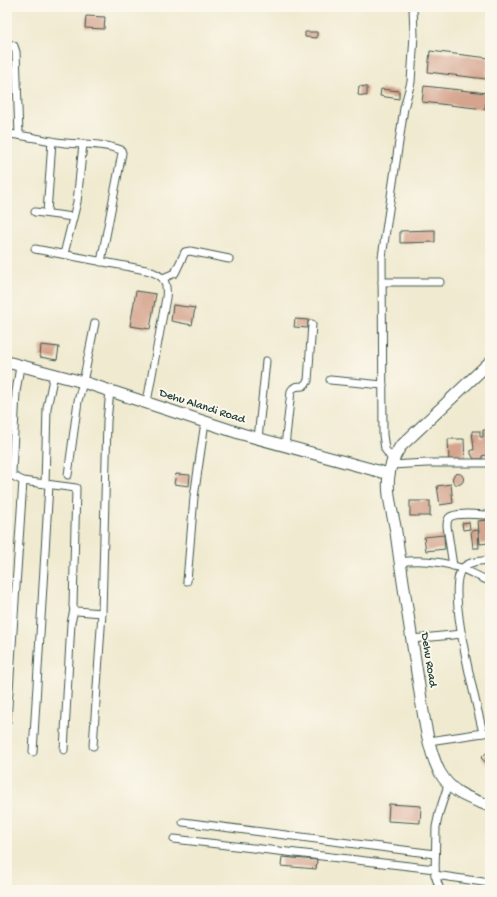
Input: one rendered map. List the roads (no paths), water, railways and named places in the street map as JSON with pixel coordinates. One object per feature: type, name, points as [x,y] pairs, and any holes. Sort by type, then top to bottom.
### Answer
[{"type":"main road","name":"Dehu Alandi Road","points":[[7,362],[84,382],[258,439],[285,446],[391,467]]},
{"type":"main road","points":[[391,467],[400,447],[490,362]]},
{"type":"main road","name":"Dehu Road","points":[[391,467],[389,489],[399,562],[429,741],[439,770],[448,785],[463,796],[490,806]]},
{"type":"street","points":[[413,7],[414,35],[411,82],[406,98],[395,163],[382,257],[385,449],[391,467],[427,463],[490,463]]},
{"type":"street","points":[[7,43],[14,46],[16,52],[19,134]]},
{"type":"street","points":[[7,134],[19,134],[52,141],[116,148],[121,150],[122,153],[101,262]]},
{"type":"street","points":[[47,213],[52,141]]},
{"type":"street","points":[[64,254],[79,190],[83,144]]},
{"type":"street","points":[[35,212],[73,217]]},
{"type":"street","points":[[35,249],[146,270],[159,274],[163,278],[166,285],[166,298],[147,402]]},
{"type":"street","points":[[163,278],[175,273],[185,252],[190,251],[229,259]]},
{"type":"street","points":[[382,282],[440,282]]},
{"type":"street","points":[[68,475],[78,401],[84,382],[95,324]]},
{"type":"street","points":[[285,446],[290,391],[292,388],[303,386],[308,381],[312,324]]},
{"type":"street","points":[[258,439],[266,361]]},
{"type":"street","points":[[20,366],[16,392],[11,467],[13,476],[23,481],[76,488],[74,610],[71,623],[64,750]]},
{"type":"street","points":[[33,752],[45,575],[47,408],[54,374]]},
{"type":"street","points":[[330,380],[383,385]]},
{"type":"street","points":[[93,746],[102,613],[107,421],[110,391]]},
{"type":"street","points":[[187,581],[194,497],[206,422]]},
{"type":"street","points":[[7,721],[23,481]]},
{"type":"street","points":[[453,566],[447,526],[448,520],[451,516],[456,514],[490,515]]},
{"type":"street","points":[[399,562],[426,560],[453,566],[488,580],[490,588]]},
{"type":"street","points":[[429,741],[487,732],[462,634],[457,595],[457,578],[462,569],[468,564],[490,560]]},
{"type":"street","points":[[74,610],[102,613]]},
{"type":"street","points":[[412,639],[462,634]]},
{"type":"street","points":[[440,890],[435,872],[436,827],[448,785]]},
{"type":"street","points":[[183,822],[435,854]]},
{"type":"street","points":[[174,839],[435,872],[490,883]]}]
